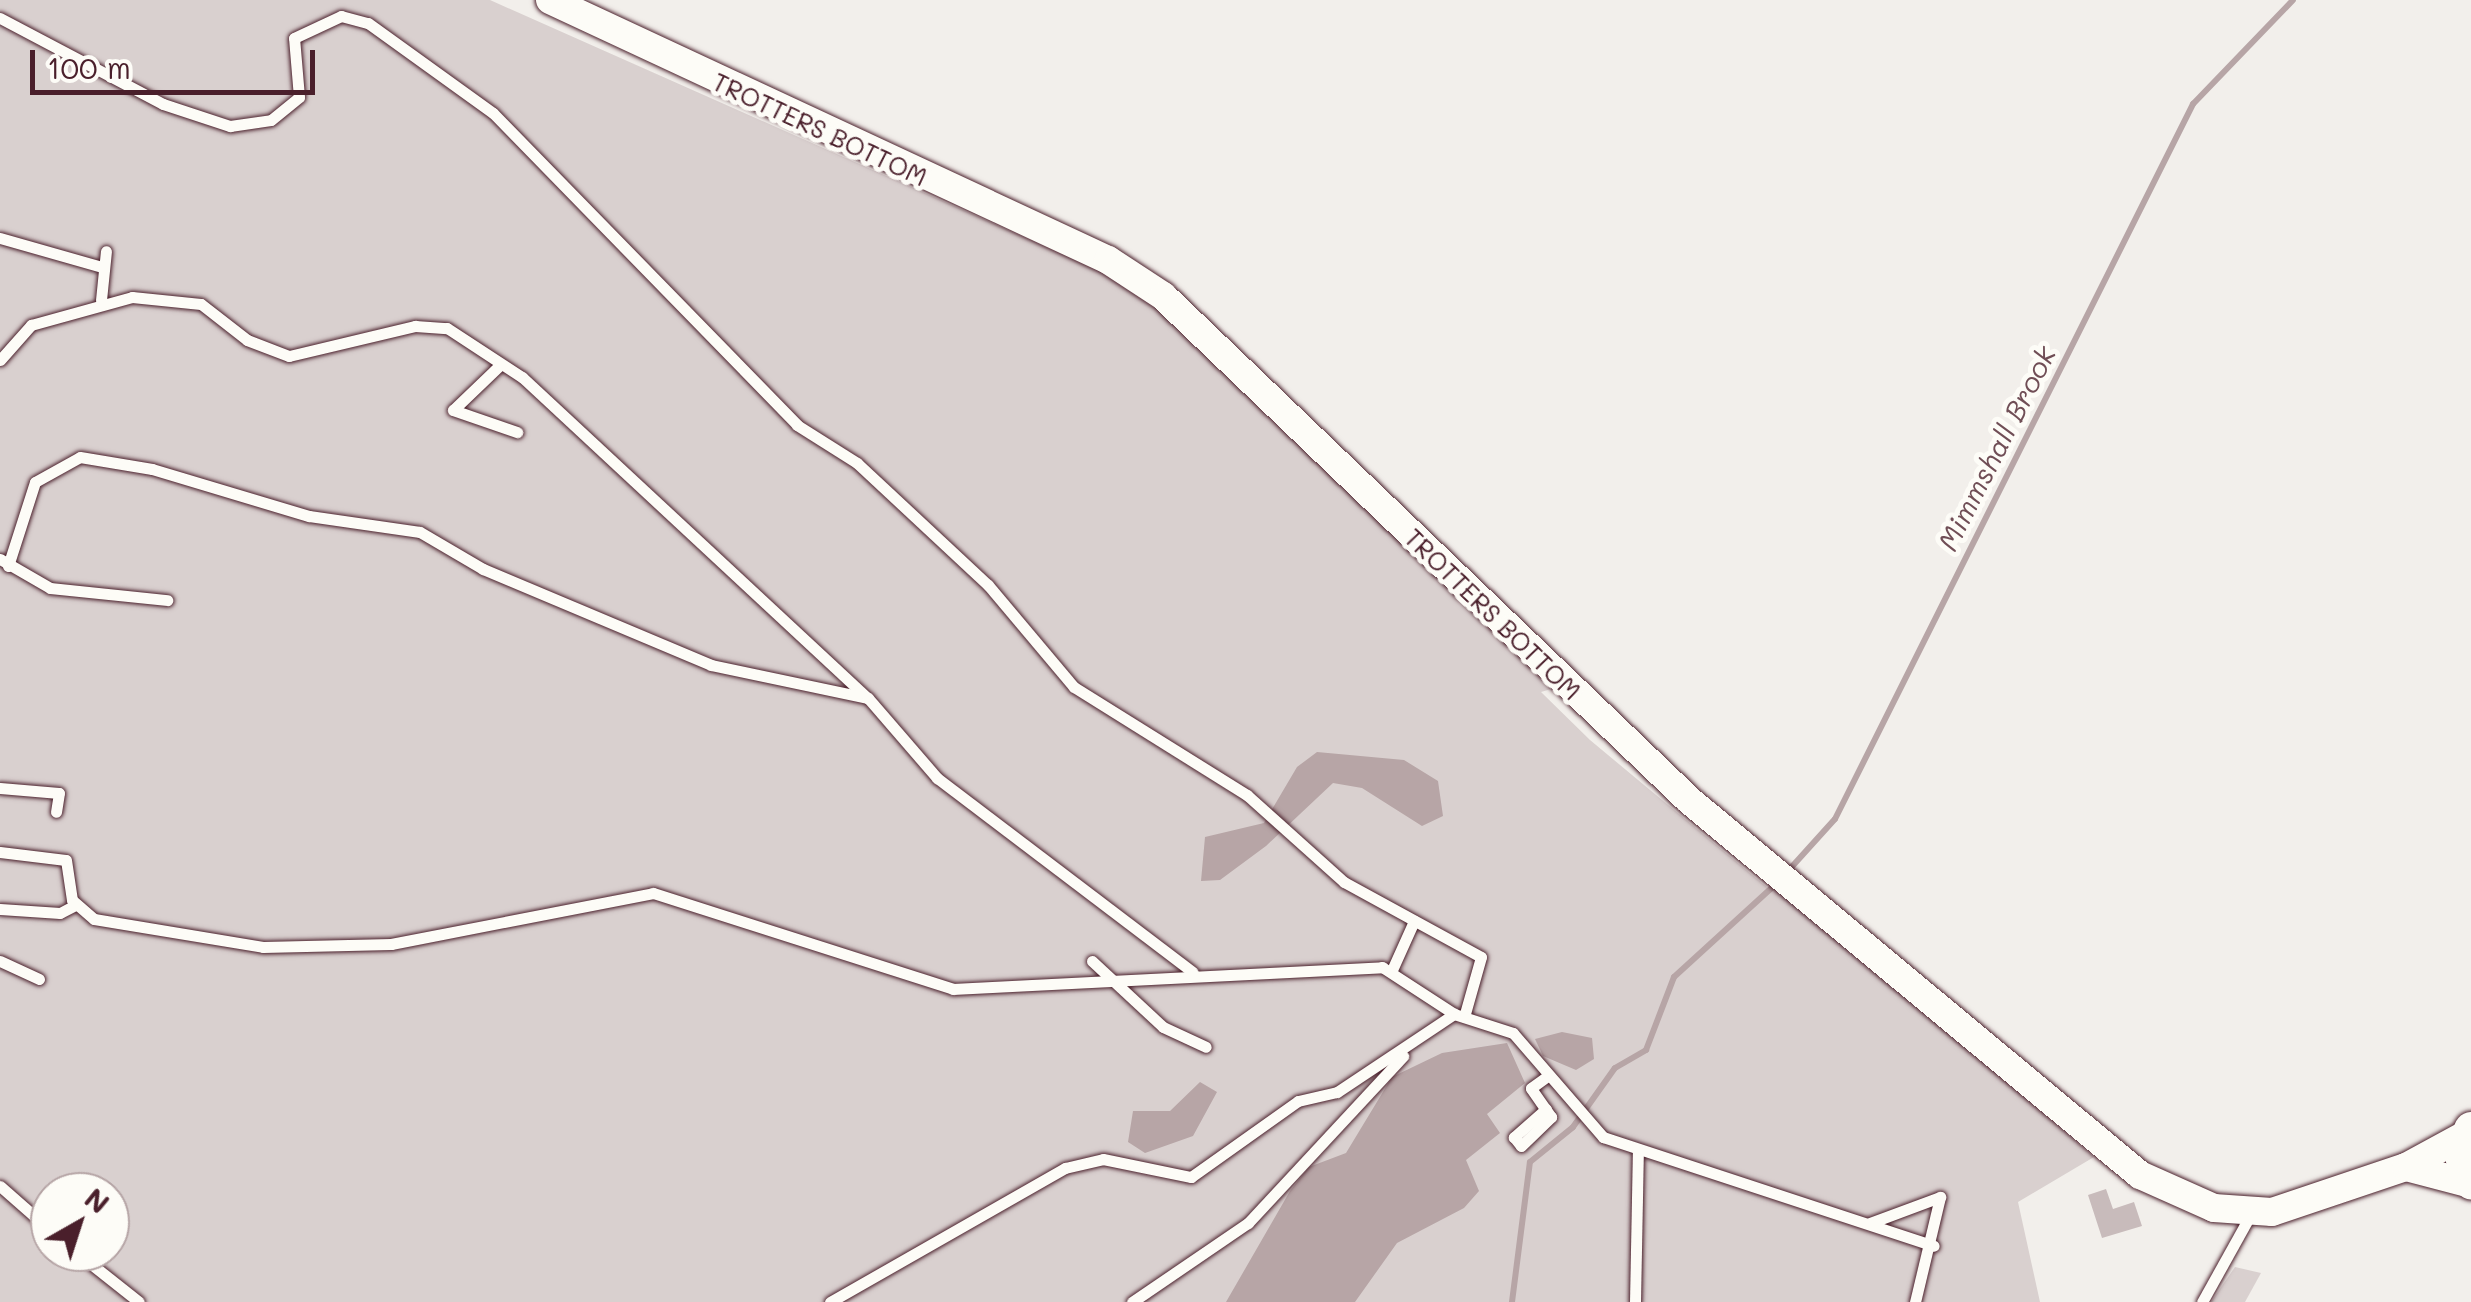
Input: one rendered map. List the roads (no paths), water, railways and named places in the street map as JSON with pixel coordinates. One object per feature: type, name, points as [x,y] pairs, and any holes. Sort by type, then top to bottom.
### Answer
[{"type":"main road","points":[[2469,1132],[2462,1155],[2471,1183]]},
{"type":"street","name":"TROTTERS BOTTOM","points":[[550,0],[1136,276],[1781,878],[2106,1153],[2176,1194],[2252,1213],[2317,1201],[2406,1167],[2469,1132]]},
{"type":"street","points":[[2406,1167],[2471,1183]]},
{"type":"lane","points":[[0,18],[163,104],[230,126],[271,120],[299,96],[294,38],[341,16],[368,22],[493,113],[797,426],[857,463],[988,585],[1074,687],[1152,729],[1344,882],[1481,957],[1459,1016],[1406,1053],[1337,1092],[1298,1101],[1191,1177],[1103,1159],[1066,1168],[830,1302]]},
{"type":"lane","points":[[0,238],[102,267]]},
{"type":"lane","points":[[101,300],[106,251]]},
{"type":"lane","points":[[0,360],[31,325],[101,300],[201,304],[247,340],[289,356],[415,326],[447,328],[500,365],[868,698],[937,778],[1193,972]]},
{"type":"lane","points":[[500,365],[453,410],[517,432]]},
{"type":"lane","points":[[166,600],[84,596],[4,563],[35,482],[63,460],[102,456],[234,498],[420,532],[482,568],[711,665],[868,698]]},
{"type":"lane","points":[[0,788],[59,792],[56,812]]},
{"type":"lane","points":[[0,852],[66,860],[76,905]]},
{"type":"lane","points":[[76,905],[121,927],[296,949],[390,944],[586,901],[667,894],[953,988],[1120,981],[1193,972],[1392,970],[1459,1016],[1513,1033],[1587,1129],[1638,1152],[1870,1222],[1934,1246]]},
{"type":"lane","points":[[0,909],[60,913],[76,905]]},
{"type":"lane","points":[[1392,970],[1414,921]]},
{"type":"lane","points":[[0,961],[39,980]]},
{"type":"lane","points":[[1092,961],[1120,981],[1163,1027],[1206,1047]]},
{"type":"lane","points":[[1132,1302],[1248,1222],[1406,1053]]},
{"type":"lane","points":[[1546,1077],[1531,1088],[1546,1109]]},
{"type":"lane","points":[[1634,1302],[1638,1152]]},
{"type":"lane","points":[[0,1186],[30,1212]]},
{"type":"lane","points":[[1870,1222],[1940,1197],[1934,1246],[1915,1302]]},
{"type":"lane","points":[[2202,1302],[2252,1213]]},
{"type":"lane","points":[[101,1272],[139,1302]]},
{"type":"waterway","name":"Mimmshall Brook","points":[[1788,871],[1835,819],[2193,104],[2293,0]]},
{"type":"waterway","points":[[1512,1302],[1530,1162],[1573,1127],[1615,1068],[1646,1050],[1674,977],[1776,884]]}]
